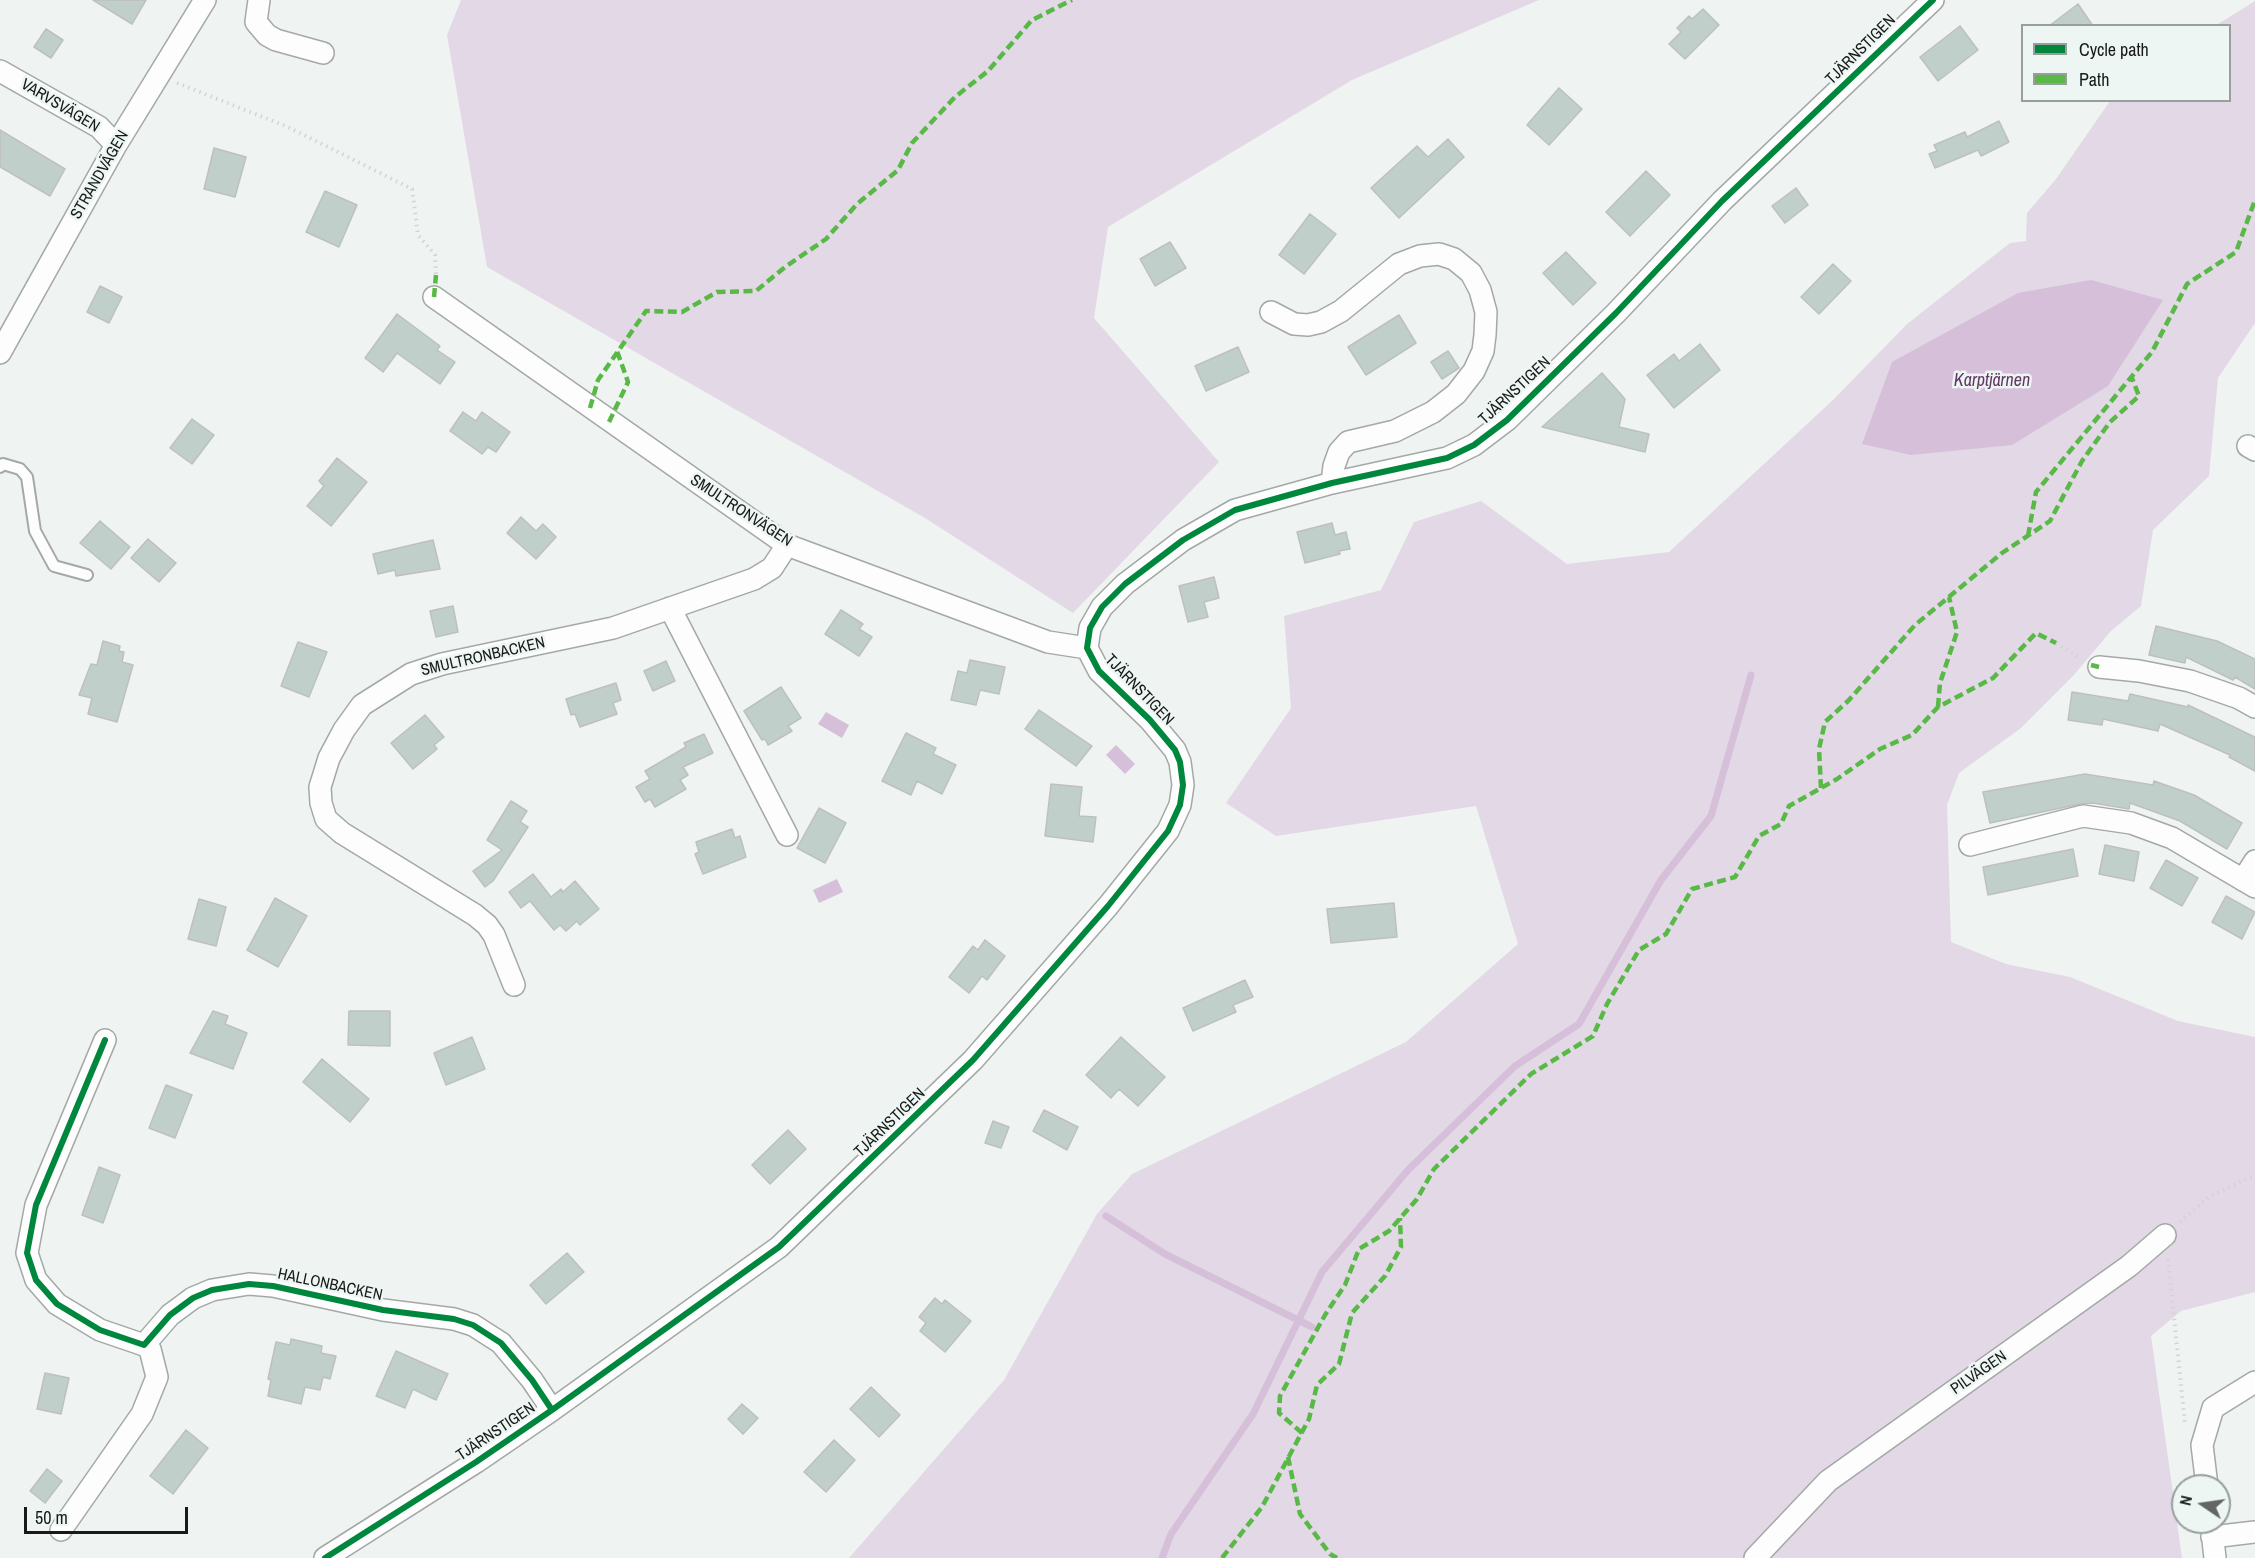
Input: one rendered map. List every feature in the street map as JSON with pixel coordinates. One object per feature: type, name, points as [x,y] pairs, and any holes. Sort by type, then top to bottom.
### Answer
[{"type":"street","name":"STRANDVÄGEN","points":[[0,353],[116,145],[205,0]]},
{"type":"street","points":[[259,0],[256,22],[267,35],[276,40],[323,53]]},
{"type":"street","name":"TJÄRNSTIGEN","points":[[325,1558],[476,1462],[552,1410],[732,1283],[805,1223],[973,1060],[1108,906],[1168,831],[1180,805],[1183,784],[1180,762],[1175,750],[1150,720],[1099,671],[1087,648],[1090,628],[1102,607],[1125,584],[1184,540],[1235,510],[1332,483],[1458,454],[1507,420],[1616,313],[1746,177],[1933,0]]},
{"type":"street","name":"VARVSVÄGEN","points":[[0,71],[99,127],[116,145]]},
{"type":"street","points":[[1271,312],[1294,324],[1308,325],[1321,322],[1341,311],[1399,264],[1420,255],[1439,254],[1454,259],[1471,273],[1480,290],[1486,312],[1485,334],[1483,351],[1474,371],[1456,394],[1433,412],[1395,431],[1348,442],[1336,459],[1332,483]]},
{"type":"street","name":"SMULTRONVÄGEN","points":[[434,297],[787,545],[1048,642],[1087,648]]},
{"type":"street","name":"SMULTRONBACKEN","points":[[514,985],[494,935],[476,915],[342,833],[326,819],[321,803],[320,787],[329,758],[344,730],[362,705],[411,674],[441,664],[613,628],[754,579],[772,568],[787,545]]},
{"type":"street","points":[[670,608],[787,835]]},
{"type":"street","points":[[2091,664],[2190,681],[2239,698],[2255,708]]},
{"type":"street","points":[[1970,845],[2083,816],[2131,823],[2172,838],[2249,883],[2255,861]]},
{"type":"street","points":[[61,1530],[142,1414],[157,1377],[150,1349],[100,1330],[57,1304],[36,1280],[27,1253],[36,1205],[105,1040]]},
{"type":"street","name":"PILVÄGEN","points":[[1755,1558],[1828,1481],[2129,1266],[2165,1235]]},
{"type":"street","name":"HALLONBACKEN","points":[[144,1345],[170,1315],[193,1298],[232,1285],[273,1286],[339,1302],[454,1319],[473,1325],[511,1353],[552,1410]]},
{"type":"street","points":[[2206,1474],[2202,1445],[2213,1408],[2255,1382]]},
{"type":"street","points":[[2212,1539],[2255,1532]]},
{"type":"lane","points":[[0,467],[3,464],[20,469],[27,477],[35,531],[54,566],[87,575]]},
{"type":"path","points":[[159,76],[288,128],[412,189],[418,235],[435,255],[436,275]]},
{"type":"path","points":[[2056,643],[2091,664]]},
{"type":"path","points":[[2185,1429],[2165,1235],[2210,1196],[2255,1175]]},
{"type":"shaded area","points":[[461,0],[1539,0],[1352,80],[1108,227],[1094,318],[1219,462],[1073,613],[925,518],[487,267],[447,35]]},
{"type":"shaded area","points":[[2255,1],[2255,323],[2218,378],[2209,476],[2153,530],[2141,606],[2111,631],[2073,676],[2021,728],[1959,773],[1947,805],[1951,942],[2006,964],[2070,977],[2178,1021],[2255,1037],[2255,1292],[2181,1311],[2151,1336],[2171,1479],[2171,1534],[2179,1534],[2182,1558],[849,1558],[1004,1380],[1097,1214],[1132,1174],[1406,1042],[1518,944],[1476,806],[1276,836],[1226,803],[1291,708],[1284,616],[1381,590],[1414,522],[1481,501],[1567,564],[1669,552],[1833,400],[1907,324],[2010,243],[2026,241],[2027,213],[2056,179],[2109,102],[2231,102],[2231,24],[2218,24]]},
{"type":"water","name":"Karptjärnen","points":[[2091,280],[2163,300],[2108,386],[2012,445],[1911,455],[1862,444],[1892,362],[2018,293]]},
{"type":"water","points":[[826,712],[849,725],[842,738],[818,724]]},
{"type":"water","points":[[1116,745],[1135,764],[1125,774],[1106,755]]},
{"type":"water","points":[[837,879],[843,892],[819,903],[813,890]]},
{"type":"building","points":[[93,0],[146,0],[132,24]]},
{"type":"building","points":[[2078,4],[2092,24],[2052,24]]},
{"type":"building","points":[[1703,9],[1719,25],[1685,59],[1669,44],[1681,32],[1677,28],[1689,16],[1692,19]]},
{"type":"building","points":[[1960,26],[1978,50],[1938,81],[1920,57]]},
{"type":"building","points":[[46,29],[63,40],[51,58],[34,47]]},
{"type":"building","points":[[1559,88],[1582,109],[1549,145],[1527,125]]},
{"type":"building","points":[[1999,121],[2009,142],[1981,156],[1978,150],[1935,168],[1929,154],[1937,151],[1934,145],[1965,132],[1967,137]]},
{"type":"building","points":[[0,130],[65,169],[50,196],[0,167]]},
{"type":"building","points":[[1448,139],[1464,157],[1399,218],[1371,188],[1417,146],[1428,157]]},
{"type":"building","points":[[214,148],[246,157],[235,197],[204,189]]},
{"type":"building","points":[[1646,171],[1670,195],[1630,236],[1606,212]]},
{"type":"building","points":[[1796,188],[1808,205],[1785,223],[1772,206]]},
{"type":"building","points":[[325,191],[357,205],[339,247],[306,232]]},
{"type":"building","points":[[1310,214],[1336,234],[1304,274],[1279,255]]},
{"type":"building","points":[[1170,242],[1186,268],[1155,286],[1140,259]]},
{"type":"building","points":[[1566,252],[1596,283],[1573,305],[1543,273]]},
{"type":"building","points":[[1833,264],[1851,281],[1819,314],[1801,297]]},
{"type":"building","points":[[100,286],[122,297],[109,323],[87,312]]},
{"type":"building","points":[[397,314],[440,346],[437,350],[455,362],[440,384],[397,353],[383,372],[365,358]]},
{"type":"building","points":[[1399,315],[1416,343],[1366,375],[1348,347]]},
{"type":"building","points":[[1700,344],[1720,370],[1674,408],[1647,375],[1674,354],[1679,361]]},
{"type":"building","points":[[1238,347],[1249,372],[1206,391],[1195,366]]},
{"type":"building","points":[[1448,351],[1459,368],[1442,379],[1431,362]]},
{"type":"building","points":[[1602,373],[1625,399],[1619,427],[1649,434],[1645,452],[1542,427]]},
{"type":"building","points":[[463,412],[476,421],[482,412],[510,432],[496,452],[488,447],[482,454],[450,431]]},
{"type":"building","points":[[192,419],[214,435],[192,464],[170,448]]},
{"type":"building","points":[[337,458],[367,482],[331,526],[307,506],[324,486],[319,481]]},
{"type":"building","points":[[521,517],[536,531],[543,524],[556,537],[536,559],[507,533]]},
{"type":"building","points":[[100,521],[130,547],[111,569],[80,543]]},
{"type":"building","points":[[1332,523],[1335,535],[1346,532],[1350,549],[1339,551],[1340,554],[1305,563],[1297,532]]},
{"type":"building","points":[[148,539],[176,563],[159,582],[131,558]]},
{"type":"building","points":[[433,540],[440,569],[396,576],[395,570],[378,574],[373,554]]},
{"type":"building","points":[[1214,577],[1219,598],[1204,602],[1208,617],[1188,622],[1179,586]]},
{"type":"building","points":[[453,606],[458,632],[436,637],[430,611]]},
{"type":"building","points":[[841,610],[863,624],[859,629],[872,637],[859,656],[825,634]]},
{"type":"building","points":[[2156,626],[2217,641],[2255,659],[2255,689],[2235,677],[2233,680],[2186,657],[2185,663],[2149,655]]},
{"type":"building","points":[[103,641],[120,646],[119,651],[124,652],[122,662],[133,665],[117,722],[88,714],[92,698],[79,695],[91,664],[97,665]]},
{"type":"building","points":[[298,642],[327,652],[309,697],[281,686]]},
{"type":"building","points":[[970,660],[1005,667],[999,694],[980,690],[976,705],[951,700],[958,671],[967,673]]},
{"type":"building","points":[[666,661],[675,681],[653,691],[644,671]]},
{"type":"building","points":[[616,683],[621,700],[613,703],[617,714],[580,727],[575,714],[571,715],[566,699]]},
{"type":"building","points":[[781,687],[801,718],[788,726],[792,731],[768,745],[765,739],[762,740],[744,711]]},
{"type":"building","points":[[2072,692],[2128,701],[2130,694],[2188,707],[2188,705],[2255,737],[2255,771],[2229,757],[2230,755],[2160,724],[2158,731],[2103,719],[2102,725],[2068,720]]},
{"type":"building","points":[[1039,710],[1092,746],[1076,766],[1025,729]]},
{"type":"building","points":[[425,715],[444,737],[434,745],[437,749],[413,769],[391,743]]},
{"type":"building","points":[[906,733],[936,748],[933,754],[956,765],[942,794],[917,781],[911,795],[882,781]]},
{"type":"building","points":[[704,734],[713,753],[683,767],[688,775],[680,780],[686,789],[655,807],[650,799],[645,802],[636,787],[650,779],[645,771],[686,747],[684,743]]},
{"type":"building","points":[[2085,774],[2153,785],[2154,781],[2194,795],[2242,823],[2227,849],[2180,821],[2130,803],[2129,809],[2093,803],[2080,804],[1990,823],[1983,792]]},
{"type":"building","points":[[1051,784],[1082,787],[1079,816],[1096,817],[1093,842],[1045,836]]},
{"type":"building","points":[[511,801],[527,811],[520,822],[528,827],[493,881],[485,887],[473,871],[502,850],[487,840]]},
{"type":"building","points":[[819,808],[846,823],[825,863],[797,848]]},
{"type":"building","points":[[732,829],[735,838],[740,836],[746,857],[703,874],[695,854],[699,852],[696,842]]},
{"type":"building","points":[[2105,845],[2139,852],[2134,881],[2099,874]]},
{"type":"building","points":[[2073,849],[2078,876],[1988,895],[1983,867]]},
{"type":"building","points":[[2166,860],[2198,878],[2182,906],[2150,888]]},
{"type":"building","points":[[533,874],[551,897],[561,889],[563,892],[575,881],[599,909],[580,925],[577,921],[566,931],[560,925],[554,930],[530,901],[521,908],[509,892]]},
{"type":"building","points":[[2226,896],[2255,912],[2242,939],[2212,922]]},
{"type":"building","points":[[275,898],[307,916],[278,967],[247,950]]},
{"type":"building","points":[[199,899],[226,907],[216,946],[188,939]]},
{"type":"building","points":[[1394,903],[1397,937],[1331,943],[1327,909]]},
{"type":"building","points":[[985,940],[1005,956],[987,980],[982,976],[969,993],[949,977],[973,946],[978,950]]},
{"type":"building","points":[[1245,980],[1253,997],[1233,1005],[1236,1012],[1193,1031],[1183,1008]]},
{"type":"building","points":[[213,1011],[228,1016],[225,1024],[247,1033],[233,1069],[190,1053]]},
{"type":"building","points":[[349,1011],[390,1011],[390,1046],[348,1045]]},
{"type":"building","points":[[472,1037],[485,1069],[446,1085],[434,1053]]},
{"type":"building","points":[[1121,1037],[1165,1077],[1138,1106],[1119,1089],[1111,1098],[1086,1075]]},
{"type":"building","points":[[322,1059],[369,1099],[350,1122],[303,1082]]},
{"type":"building","points":[[166,1085],[192,1095],[175,1138],[149,1128]]},
{"type":"building","points":[[1044,1110],[1078,1127],[1067,1150],[1033,1131]]},
{"type":"building","points":[[993,1121],[1009,1127],[1001,1148],[985,1143]]},
{"type":"building","points":[[788,1130],[806,1149],[770,1184],[752,1165]]},
{"type":"building","points":[[99,1167],[120,1175],[103,1223],[82,1215]]},
{"type":"building","points":[[567,1253],[584,1272],[546,1304],[530,1285]]},
{"type":"building","points":[[935,1298],[942,1304],[945,1300],[971,1321],[945,1352],[920,1331],[926,1323],[919,1317]]},
{"type":"building","points":[[291,1339],[322,1346],[321,1353],[336,1356],[330,1379],[323,1377],[320,1390],[305,1387],[301,1404],[268,1396],[271,1380],[268,1379],[276,1342],[290,1345]]},
{"type":"building","points":[[396,1351],[448,1374],[436,1400],[413,1389],[405,1408],[376,1396]]},
{"type":"building","points":[[45,1373],[69,1378],[61,1414],[37,1409]]},
{"type":"building","points":[[871,1387],[900,1415],[879,1437],[850,1409]]},
{"type":"building","points":[[742,1404],[758,1418],[743,1434],[728,1419]]},
{"type":"building","points":[[186,1430],[208,1448],[173,1494],[150,1476]]},
{"type":"building","points":[[834,1440],[855,1460],[826,1492],[804,1472]]},
{"type":"building","points":[[47,1469],[62,1481],[45,1503],[30,1491]]},
{"type":"waterway","points":[[1162,1558],[1171,1534],[1253,1414],[1322,1272],[1408,1170],[1515,1066],[1579,1024],[1661,880],[1711,816],[1751,675]]},
{"type":"waterway","points":[[1106,1216],[1165,1254],[1312,1327]]},
{"type":"marked path","points":[[590,408],[598,380],[646,311],[682,312],[717,292],[756,291],[785,267],[826,239],[857,204],[898,170],[912,143],[955,97],[988,71],[1032,20],[1072,0]]},
{"type":"marked path","points":[[2028,536],[2036,492],[2152,352],[2187,284],[2236,252],[2255,200]]},
{"type":"marked path","points":[[434,297],[436,275]]},
{"type":"marked path","points":[[609,422],[628,382],[617,351]]},
{"type":"marked path","points":[[1821,788],[1819,749],[1825,722],[1849,700],[1915,625],[2002,553],[2050,521],[2082,461],[2110,422],[2139,396],[2132,378]]},
{"type":"marked path","points":[[1938,707],[1940,683],[1957,632],[1949,597]]},
{"type":"marked path","points":[[1302,1433],[1279,1413],[1280,1396],[1325,1315],[1345,1285],[1359,1249],[1389,1231],[1417,1199],[1434,1169],[1531,1074],[1593,1036],[1607,1004],[1639,950],[1666,934],[1692,889],[1735,877],[1759,836],[1781,824],[1789,806],[1837,779],[1880,749],[1912,735],[1938,707],[1993,678],[2036,633],[2056,643]]},
{"type":"marked path","points":[[2091,665],[2099,667]]},
{"type":"marked path","points":[[1222,1558],[1262,1507],[1309,1419],[1317,1385],[1339,1364],[1352,1313],[1385,1276],[1401,1247],[1400,1218]]},
{"type":"marked path","points":[[1288,1457],[1300,1514],[1330,1554],[1337,1558]]},
{"type":"cycle path","points":[[325,1558],[476,1462],[552,1410],[779,1247],[973,1060],[1108,906],[1168,831],[1180,805],[1183,785],[1180,762],[1175,750],[1150,720],[1099,671],[1087,648],[1090,628],[1102,607],[1125,584],[1183,540],[1235,510],[1332,483],[1447,458],[1474,445],[1507,420],[1616,313],[1722,201],[1933,0]]},
{"type":"cycle path","points":[[105,1040],[36,1205],[27,1253],[36,1280],[57,1304],[100,1330],[144,1345],[170,1315],[193,1298],[212,1290],[249,1284],[273,1286],[383,1310],[454,1319],[473,1325],[501,1343],[532,1380],[552,1410]]}]
